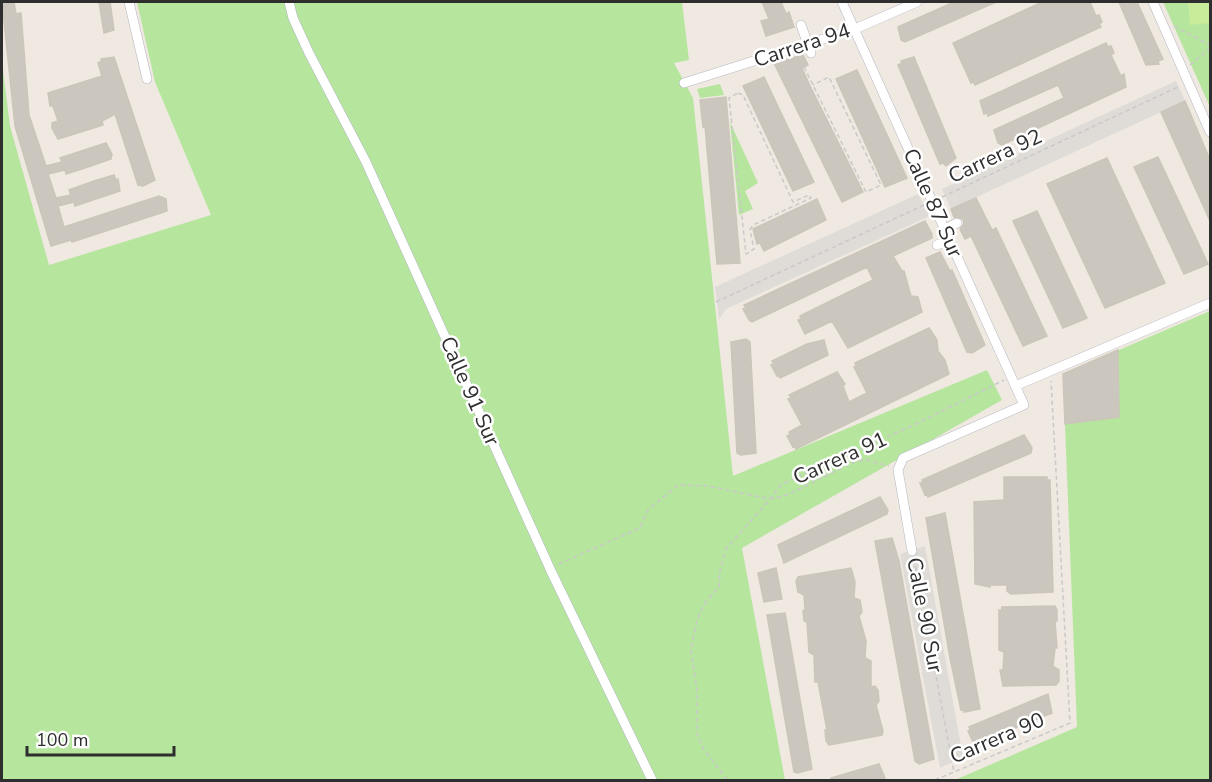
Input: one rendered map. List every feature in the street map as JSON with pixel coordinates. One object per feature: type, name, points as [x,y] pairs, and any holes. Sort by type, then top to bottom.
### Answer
[{"type":"street","points":[[129,2],[147,79]]},
{"type":"street","name":"Calle 91 Sur","points":[[289,2],[301,35],[366,162],[551,571],[651,780]]},
{"type":"street","name":"Calle 87 Sur","points":[[842,2],[1024,405]]},
{"type":"street","name":"Carrera 94","points":[[684,83],[810,48],[917,2]]},
{"type":"street","points":[[1153,2],[1210,132]]},
{"type":"street","points":[[801,25],[810,48]]},
{"type":"street","points":[[945,229],[957,223]]},
{"type":"street","points":[[937,245],[950,240]]},
{"type":"street","points":[[1015,386],[1210,303]]},
{"type":"street","name":"Carrera 91","points":[[898,470],[903,458],[1024,405]]},
{"type":"street","name":"Calle 90 Sur","points":[[898,470],[912,551]]},
{"type":"path","points":[[1160,18],[1210,45]]},
{"type":"path","points":[[1183,70],[1210,48]]},
{"type":"path","points":[[804,67],[866,192],[881,185],[829,77],[813,85]]},
{"type":"path","name":"Carrera 92","points":[[716,302],[1189,82]]},
{"type":"path","points":[[738,93],[742,95],[792,202],[809,195],[811,198],[753,225],[750,230],[754,249],[746,254],[729,98],[738,93]]},
{"type":"path","name":"Carrera 90","points":[[935,780],[1070,723],[1051,371]]},
{"type":"path","name":"Carrera 91","points":[[551,571],[558,564],[640,528],[648,510],[678,485],[708,486],[770,499],[782,484],[1011,377]]},
{"type":"path","points":[[856,451],[862,460]]},
{"type":"path","points":[[727,780],[703,748],[697,733],[697,690],[691,650],[697,620],[705,603],[719,587],[720,570],[726,549],[770,499],[787,495],[862,460],[898,470]]},
{"type":"path","name":"Calle 90 Sur","points":[[912,551],[954,773]]},
{"type":"green space","points":[[137,2],[682,2],[689,60],[674,63],[693,98],[733,476],[987,370],[1002,400],[742,548],[785,780],[2,780],[2,62],[10,126],[49,265],[211,215],[155,82]]},
{"type":"green space","points":[[1163,2],[1210,2],[1210,107]]},
{"type":"green space","points":[[1188,2],[1210,2],[1210,23],[1190,25]]},
{"type":"green space","points":[[720,84],[724,95],[700,98],[697,89]]},
{"type":"green space","points":[[730,122],[758,183],[745,191],[753,209],[739,215]]},
{"type":"green space","points":[[1210,311],[1210,780],[955,780],[1077,727],[1063,374]]},
{"type":"shaded area","points":[[1176,81],[1185,101],[951,209],[942,189]]},
{"type":"shaded area","points":[[918,194],[930,216],[726,309],[719,319],[715,287]]},
{"type":"shaded area","points":[[925,546],[963,757],[940,768],[900,554]]},
{"type":"building","points":[[2,2],[14,2],[16,14],[21,13],[29,115],[46,166],[62,162],[60,158],[106,143],[112,154],[111,159],[66,174],[65,170],[48,174],[56,198],[71,195],[69,190],[94,181],[114,175],[116,180],[118,179],[120,191],[75,206],[74,202],[58,206],[64,227],[159,196],[166,199],[167,211],[72,242],[71,240],[51,246],[15,126]]},
{"type":"building","points":[[99,2],[110,2],[114,30],[104,33]]},
{"type":"building","points":[[762,2],[781,2],[786,14],[789,12],[794,27],[766,36],[761,21],[769,19]]},
{"type":"building","points":[[954,2],[996,2],[905,42],[901,40],[898,27]]},
{"type":"building","points":[[1042,2],[1090,2],[1096,16],[1099,15],[1102,22],[1099,24],[1101,27],[975,85],[974,82],[971,83],[953,43]]},
{"type":"building","points":[[1119,2],[1137,2],[1163,59],[1158,61],[1159,64],[1146,65]]},
{"type":"building","points":[[1106,43],[1108,47],[1111,46],[1114,53],[1111,55],[1121,76],[1124,74],[1126,87],[1002,145],[998,143],[994,130],[1064,98],[1058,85],[988,116],[987,113],[984,114],[980,101]]},
{"type":"building","points":[[803,55],[808,65],[802,68],[863,192],[842,202],[774,63]]},
{"type":"building","points":[[114,57],[155,180],[143,186],[138,185],[115,114],[102,121],[103,125],[58,139],[52,128],[52,123],[58,121],[53,106],[50,106],[48,93],[102,76],[98,63],[102,61],[101,59]]},
{"type":"building","points":[[914,57],[956,158],[946,166],[944,163],[940,164],[898,65],[902,63],[901,61]]},
{"type":"building","points":[[857,70],[907,178],[885,187],[836,79]]},
{"type":"building","points":[[764,77],[814,182],[793,191],[743,86]]},
{"type":"building","points":[[726,97],[740,263],[717,264],[705,126],[703,127],[700,100]]},
{"type":"building","points":[[1185,101],[1210,160],[1210,221],[1161,112]]},
{"type":"building","points":[[1158,157],[1208,264],[1184,274],[1134,167]]},
{"type":"building","points":[[1107,158],[1165,283],[1105,308],[1047,184]]},
{"type":"building","points":[[976,198],[992,230],[996,228],[1047,336],[1023,346],[971,236],[965,239],[960,229],[964,224],[963,219],[954,217],[951,209]]},
{"type":"building","points":[[817,199],[826,220],[764,251],[760,243],[757,244],[753,229]]},
{"type":"building","points":[[1037,211],[1087,318],[1063,328],[1013,221]]},
{"type":"building","points":[[925,221],[932,238],[893,256],[904,271],[911,296],[918,297],[922,312],[848,348],[832,321],[805,334],[798,320],[801,319],[800,316],[873,280],[867,267],[752,322],[743,309],[746,308],[744,305]]},
{"type":"building","points":[[940,252],[950,271],[952,270],[985,345],[972,353],[967,352],[926,258]]},
{"type":"building","points":[[929,328],[937,340],[938,351],[945,360],[949,374],[796,449],[795,446],[793,447],[787,436],[790,435],[789,432],[802,425],[788,399],[791,398],[789,395],[837,372],[845,384],[843,386],[849,402],[867,393],[854,367],[856,367],[855,363]]},
{"type":"building","points":[[746,339],[750,342],[756,453],[741,455],[737,453],[731,342]]},
{"type":"building","points":[[824,340],[828,355],[780,378],[779,375],[777,376],[771,365],[774,364],[772,361],[807,344]]},
{"type":"building","points":[[1118,350],[1119,417],[1065,424],[1063,374]]},
{"type":"building","points":[[1024,435],[1032,448],[1031,453],[928,497],[927,494],[925,495],[920,483],[923,483],[922,480]]},
{"type":"building","points":[[1004,477],[1047,477],[1047,480],[1050,480],[1053,592],[1011,594],[1007,591],[1007,585],[990,585],[990,587],[975,584],[974,502],[1004,500]]},
{"type":"building","points":[[880,497],[888,510],[887,514],[784,563],[778,545]]},
{"type":"building","points":[[945,513],[980,709],[964,712],[964,709],[961,710],[950,658],[926,518]]},
{"type":"building","points":[[892,538],[899,561],[934,759],[919,764],[915,761],[875,541]]},
{"type":"building","points":[[776,568],[782,599],[764,602],[758,573]]},
{"type":"building","points":[[851,568],[855,582],[854,598],[860,600],[862,612],[859,616],[866,641],[865,658],[871,661],[871,687],[875,686],[878,690],[879,701],[876,705],[883,731],[882,735],[829,745],[826,741],[825,730],[827,730],[818,682],[815,682],[814,655],[809,652],[807,622],[804,621],[803,611],[805,610],[804,595],[798,592],[796,581],[798,577]]},
{"type":"building","points":[[1055,606],[1057,610],[1057,621],[1055,621],[1057,648],[1055,648],[1053,666],[1059,670],[1059,681],[1056,685],[1003,686],[1000,670],[1003,670],[1004,652],[999,650],[999,610],[1001,611],[1002,607]]},
{"type":"building","points":[[785,613],[812,769],[798,773],[794,772],[767,615]]},
{"type":"building","points":[[1048,694],[1052,713],[976,744],[975,741],[973,742],[968,731],[969,727]]},
{"type":"building","points":[[879,764],[885,778],[883,780],[831,780],[831,778]]}]
